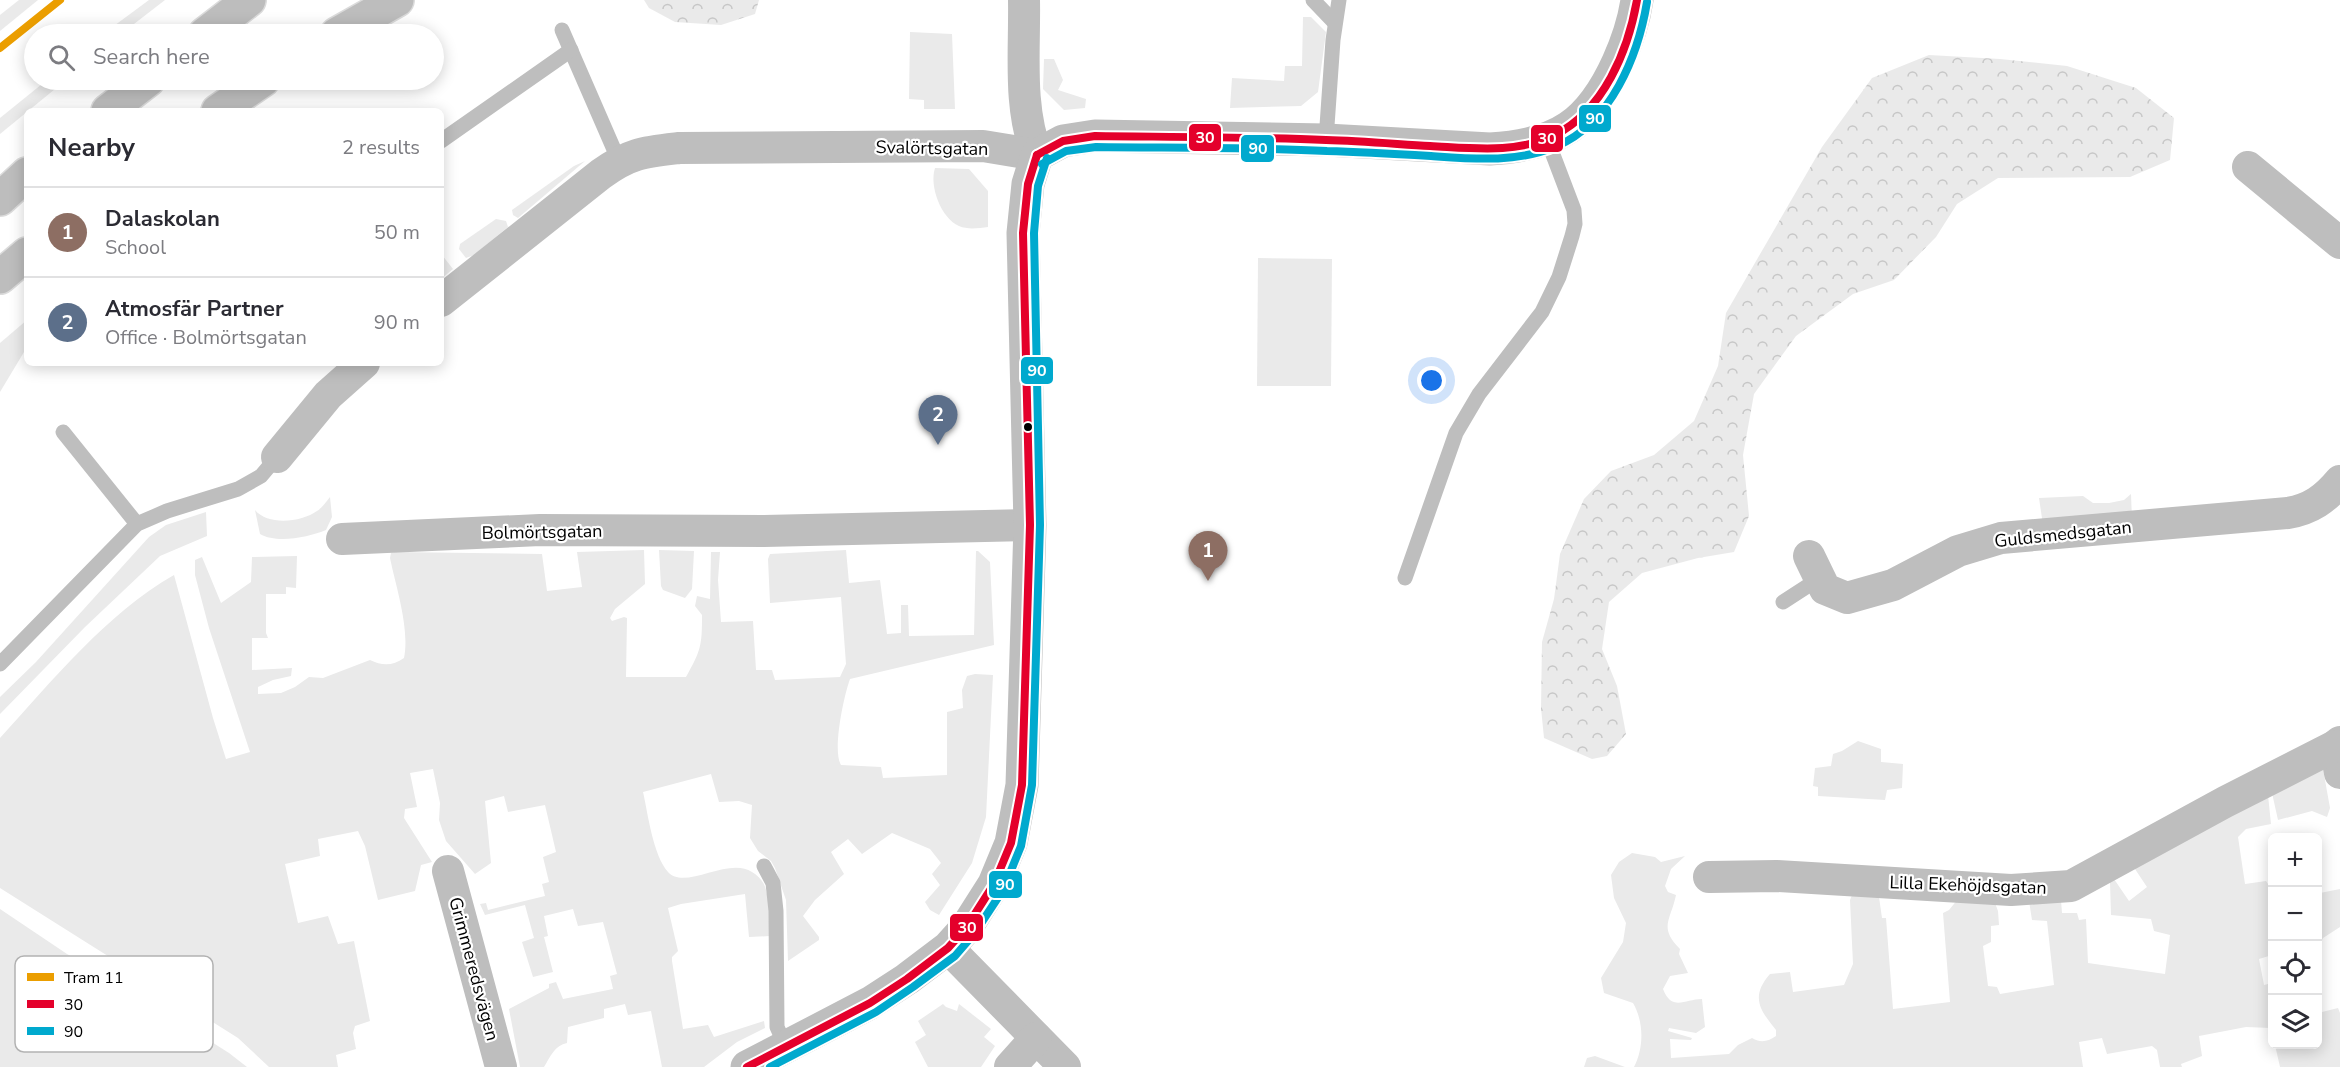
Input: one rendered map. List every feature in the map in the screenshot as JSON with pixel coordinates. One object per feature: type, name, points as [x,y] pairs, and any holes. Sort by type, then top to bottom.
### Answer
[{"type":"highway","points":[[218,24],[249,0]]},
{"type":"highway","points":[[355,24],[397,0]]},
{"type":"highway","points":[[112,108],[135,90]]},
{"type":"highway","points":[[222,108],[248,90]]},
{"type":"highway","points":[[0,192],[24,176]]},
{"type":"highway","points":[[0,199],[24,177]]},
{"type":"highway","points":[[0,277],[24,257]]},
{"type":"street","points":[[747,1067],[870,1003],[948,948],[966,928],[994,884],[1011,843],[1022,785],[1030,525],[1023,233],[1028,184],[1037,156],[1030,138],[1025,111],[1024,0]]},
{"type":"street","points":[[1037,156],[1063,141],[1095,136],[1326,140],[1490,149],[1515,148],[1547,140],[1586,114],[1600,98],[1626,42],[1638,0]]},
{"type":"street","name":"Svalörtsgatan","points":[[444,299],[619,161],[638,153],[679,148],[983,146],[1037,156]]},
{"type":"street","points":[[2248,167],[2340,243]]},
{"type":"street","points":[[277,457],[328,395],[361,366]]},
{"type":"street","name":"Guldsmedsgatan","points":[[1814,567],[1825,588],[1847,598],[1893,585],[1958,551],[2001,538],[2288,513],[2309,508],[2321,501],[2340,481]]},
{"type":"street","name":"Bolmörtsgatan","points":[[342,539],[540,531],[764,531],[1030,525]]},
{"type":"street","name":"Lilla Ekehöjdsgatan","points":[[1709,877],[1777,876],[2011,890],[2071,886],[2225,802],[2338,753]]},
{"type":"street","name":"Grimmeredsvägen","points":[[448,871],[501,1067]]},
{"type":"street","points":[[948,948],[1065,1067]]},
{"type":"street","points":[[1010,1067],[1036,1038]]},
{"type":"lane","points":[[1313,0],[1335,23]]},
{"type":"lane","points":[[1326,140],[1335,23],[1339,0]]},
{"type":"lane","points":[[562,30],[619,161]]},
{"type":"lane","points":[[444,139],[571,50]]},
{"type":"lane","points":[[1405,578],[1456,433],[1479,394],[1542,312],[1559,277],[1572,236],[1574,217],[1557,162],[1547,140]]},
{"type":"lane","points":[[63,432],[137,524]]},
{"type":"lane","points":[[0,664],[137,524],[238,489],[261,476],[277,457]]},
{"type":"lane","points":[[1783,602],[1814,567]]},
{"type":"lane","points":[[764,866],[773,883],[776,911],[777,1027],[786,1047]]},
{"type":"green space","points":[[19,0],[38,0],[0,31],[0,15]]},
{"type":"green space","points":[[149,0],[165,0],[134,24],[117,24]]},
{"type":"green space","points":[[644,0],[759,0],[755,14],[721,25],[675,22],[649,8]]},
{"type":"green space","points":[[1303,17],[1311,17],[1326,32],[1318,92],[1301,106],[1230,108],[1232,78],[1284,81],[1285,66],[1302,66]]},
{"type":"green space","points":[[910,32],[952,34],[955,109],[924,109],[924,100],[909,99]]},
{"type":"green space","points":[[1929,55],[2067,66],[2136,88],[2174,118],[2170,160],[2130,177],[1998,178],[1957,204],[1936,237],[1894,280],[1853,294],[1796,336],[1754,394],[1743,455],[1749,516],[1734,552],[1698,558],[1642,573],[1609,602],[1602,649],[1617,686],[1626,734],[1607,756],[1592,759],[1544,738],[1541,708],[1542,642],[1554,599],[1560,554],[1584,499],[1611,471],[1654,455],[1694,421],[1718,366],[1726,313],[1822,147],[1872,78]]},
{"type":"green space","points":[[1044,59],[1054,59],[1063,80],[1058,90],[1086,99],[1085,108],[1064,110],[1043,89]]},
{"type":"green space","points":[[35,90],[54,90],[32,108],[24,108],[24,114],[0,134],[0,118]]},
{"type":"green space","points":[[585,161],[518,218],[513,215],[512,210],[574,166]]},
{"type":"green space","points":[[935,168],[969,169],[988,191],[988,227],[962,227],[947,216],[935,192]]},
{"type":"green space","points":[[496,219],[506,221],[508,227],[474,255],[466,258],[459,249],[460,244]]},
{"type":"green space","points":[[444,258],[453,269],[444,276]]},
{"type":"green space","points":[[1258,258],[1332,259],[1331,386],[1257,386]]},
{"type":"green space","points":[[24,323],[24,352],[0,392],[0,343]]},
{"type":"green space","points":[[2131,494],[2132,520],[2043,525],[2039,498],[2083,496],[2093,503],[2109,503],[2124,500]]},
{"type":"green space","points":[[330,497],[332,517],[326,530],[302,537],[284,539],[275,539],[260,534],[255,510],[268,518],[294,520],[311,515]]},
{"type":"green space","points":[[206,512],[207,536],[160,556],[85,627],[0,714],[0,697],[36,662],[149,537],[166,525]]},
{"type":"green space","points":[[644,550],[645,584],[615,609],[610,618],[612,621],[627,618],[626,677],[686,677],[698,654],[701,641],[702,615],[695,606],[697,596],[710,599],[711,552],[720,552],[718,580],[721,622],[753,621],[756,670],[772,670],[775,680],[840,677],[846,664],[841,597],[770,603],[768,559],[770,554],[846,550],[849,583],[880,580],[887,634],[901,633],[901,605],[908,605],[909,636],[974,635],[976,551],[990,562],[994,645],[850,679],[838,736],[841,765],[881,767],[883,778],[947,775],[947,712],[963,708],[962,690],[967,676],[993,675],[986,817],[972,863],[939,915],[930,910],[925,902],[940,885],[932,874],[941,863],[930,849],[892,833],[862,854],[848,839],[831,852],[844,874],[815,900],[803,916],[819,940],[788,961],[786,900],[771,861],[758,851],[750,838],[752,805],[739,801],[719,802],[711,774],[643,792],[658,855],[668,872],[676,877],[685,878],[719,870],[742,868],[759,877],[764,884],[769,907],[770,936],[749,937],[745,894],[668,908],[678,951],[672,957],[672,961],[683,1029],[708,1025],[714,1037],[764,1021],[765,1028],[737,1042],[704,1067],[662,1067],[651,1011],[628,1015],[625,1004],[604,1009],[604,1018],[568,1027],[567,1043],[556,1049],[544,1067],[520,1067],[509,1009],[556,982],[563,999],[613,989],[610,976],[617,974],[603,922],[578,926],[573,909],[544,916],[548,936],[544,937],[553,972],[533,977],[522,942],[534,938],[525,905],[485,915],[480,904],[486,903],[488,910],[545,896],[542,884],[549,882],[543,857],[556,852],[545,805],[508,812],[504,796],[485,801],[491,863],[475,874],[446,841],[439,820],[440,803],[433,769],[410,773],[417,807],[405,809],[404,818],[432,862],[421,865],[415,891],[378,900],[365,846],[358,831],[318,839],[320,856],[285,864],[298,923],[328,916],[338,944],[354,941],[370,1021],[355,1026],[353,1033],[356,1049],[336,1055],[338,1067],[269,1067],[238,1038],[213,1022],[213,956],[108,956],[0,888],[0,738],[60,671],[103,628],[149,591],[174,575],[226,759],[250,752],[209,628],[195,575],[195,560],[202,557],[221,603],[251,582],[252,557],[297,556],[296,588],[286,587],[286,594],[266,594],[268,638],[252,638],[252,670],[292,668],[291,676],[273,680],[258,687],[258,694],[281,693],[309,677],[323,678],[370,660],[387,664],[396,663],[404,658],[404,621],[390,558],[391,553],[542,554],[547,591],[582,587],[577,552]]},
{"type":"green space","points":[[659,550],[694,551],[692,589],[685,598],[663,590]]},
{"type":"green space","points":[[1858,741],[1881,749],[1881,762],[1903,764],[1902,788],[1887,790],[1885,800],[1818,796],[1818,787],[1813,786],[1815,768],[1831,766],[1833,754]]},
{"type":"green space","points":[[2323,769],[2330,808],[2327,817],[2312,811],[2278,820],[2272,793]]},
{"type":"green space","points":[[2268,795],[2271,824],[2246,829],[2238,837],[2245,884],[2266,881],[2268,884],[2268,956],[2259,959],[2264,985],[2268,984],[2268,1028],[2246,1027],[2199,1036],[2202,1056],[2181,1064],[2182,1067],[2160,1067],[2157,1050],[2152,1046],[2107,1054],[2102,1038],[2079,1042],[2083,1067],[1634,1067],[1641,1043],[1641,1027],[1637,1010],[1633,1003],[1604,993],[1601,978],[1623,942],[1626,923],[1614,898],[1611,875],[1619,862],[1632,853],[1655,857],[1661,862],[1685,856],[1671,869],[1665,886],[1668,892],[1676,895],[1669,917],[1669,935],[1680,949],[1679,954],[1688,973],[1670,976],[1663,989],[1670,1000],[1675,1002],[1702,999],[1705,1027],[1696,1033],[1669,1028],[1668,1031],[1692,1038],[1691,1040],[1670,1039],[1671,1058],[1729,1054],[1738,1045],[1752,1038],[1764,1041],[1776,1036],[1776,1030],[1762,1010],[1759,997],[1760,990],[1770,974],[1790,972],[1793,992],[1844,985],[1853,964],[1850,900],[1852,895],[1879,897],[1882,918],[1886,918],[1893,1009],[1950,1002],[1943,913],[1949,910],[1958,899],[1995,903],[1999,925],[1991,926],[1991,942],[1983,946],[1988,986],[1997,987],[2000,994],[2054,985],[2047,921],[2032,920],[2029,901],[2061,900],[2062,913],[2077,913],[2079,920],[2086,919],[2088,963],[2165,974],[2170,935],[2154,931],[2151,919],[2111,915],[2110,882],[2114,879],[2129,901],[2147,887],[2133,866]]},
{"type":"green space","points":[[2340,889],[2340,927],[2322,940],[2322,893]]},
{"type":"green space","points":[[0,909],[71,956],[15,956],[15,1052],[213,1052],[213,1043],[247,1067],[0,1067]]},
{"type":"green space","points":[[943,1004],[957,1011],[959,1004],[991,1029],[984,1037],[995,1046],[981,1067],[928,1067],[915,1042],[926,1035],[918,1021]]},
{"type":"green space","points":[[2338,1008],[2340,1013],[2340,1067],[2280,1067],[2276,1049],[2322,1049],[2322,1012]]},
{"type":"green space","points":[[1595,1056],[1625,1067],[1584,1067],[1587,1058]]},
{"type":"tram line","name":"11","points":[[30,24],[60,0]]},
{"type":"tram line","name":"11","points":[[0,48],[24,29]]},
{"type":"transit line","name":"30","points":[[1037,155],[1063,141],[1095,136],[1297,139],[1478,148],[1525,145],[1555,135],[1572,124],[1600,95],[1620,59],[1637,0]]},
{"type":"transit line","name":"90","points":[[1042,164],[1066,151],[1096,147],[1366,152],[1479,159],[1511,157],[1542,151],[1557,146],[1576,135],[1607,105],[1629,65],[1637,44],[1647,2]]},
{"type":"transit line","name":"30","points":[[747,1067],[870,1003],[948,948],[966,928],[994,884],[1011,843],[1022,785],[1030,525],[1023,233],[1028,184],[1037,155]]},
{"type":"transit line","name":"90","points":[[770,1067],[876,1012],[955,956],[974,934],[1003,890],[1021,846],[1032,785],[1040,525],[1034,233],[1038,186],[1047,158]]},
{"type":"place","name":"Atmosfär Partner","points":[[938,445]]},
{"type":"place","name":"Dalaskolan","points":[[1208,581]]}]
